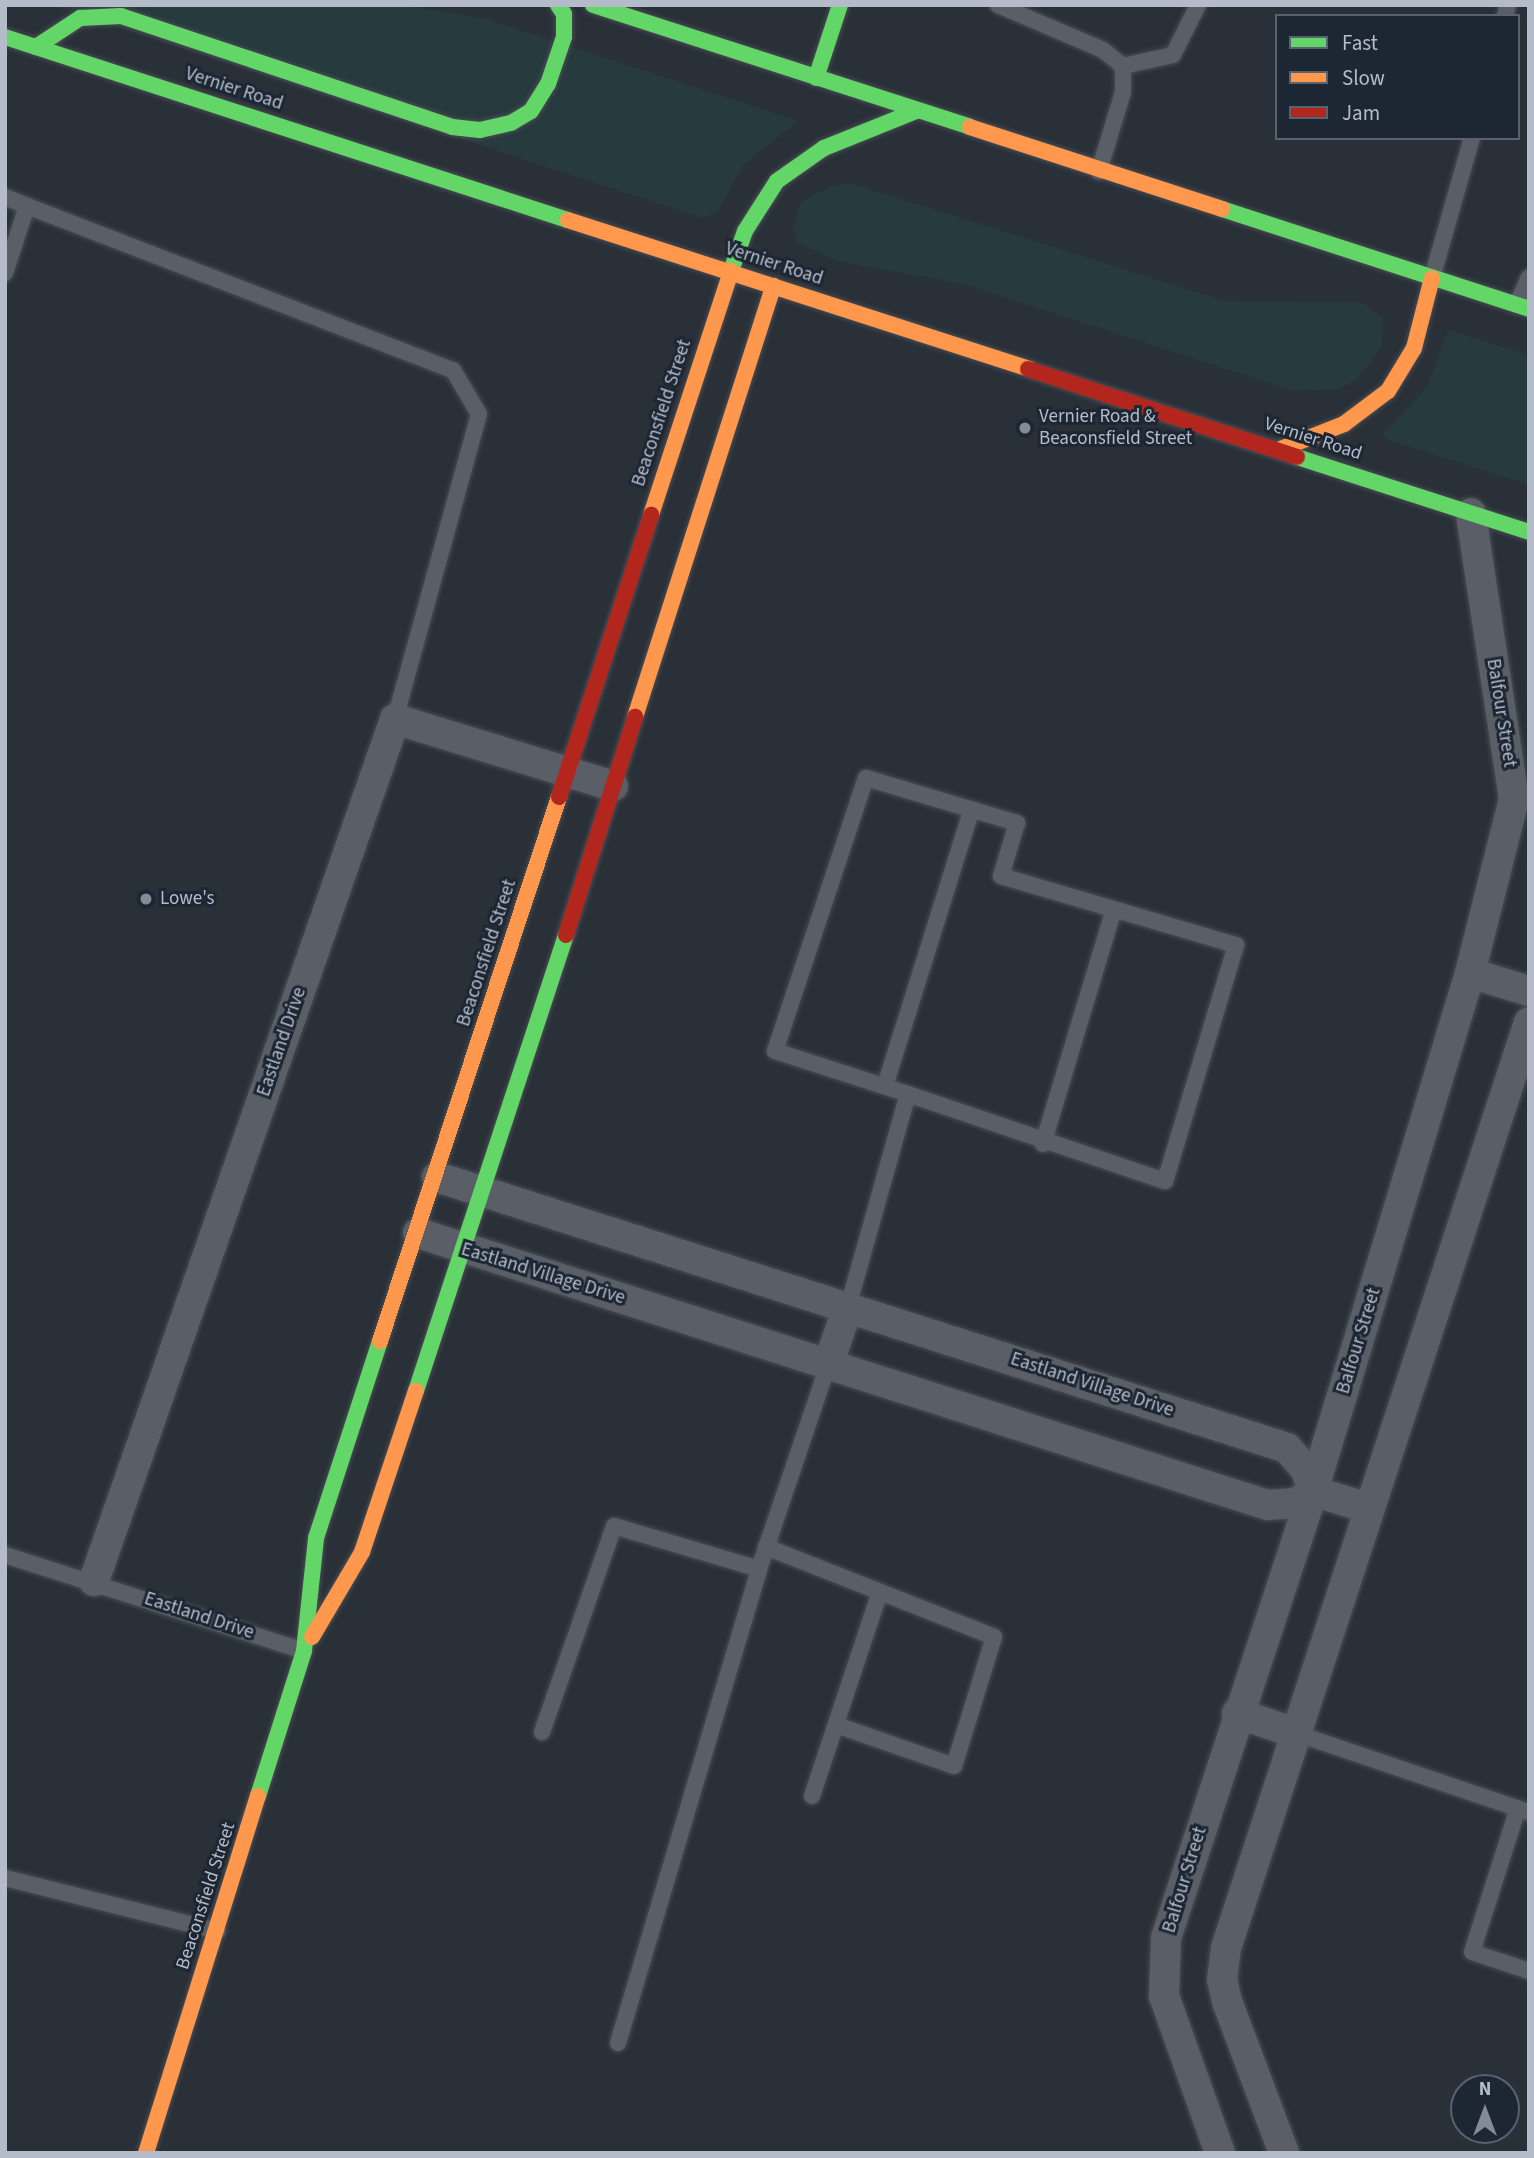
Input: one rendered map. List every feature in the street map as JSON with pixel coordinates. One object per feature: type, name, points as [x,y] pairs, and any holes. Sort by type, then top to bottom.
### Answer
[{"type":"main road","points":[[36,47],[80,18],[121,16],[452,127],[480,130],[512,123],[530,111],[548,84],[564,37],[564,14],[558,5]]},
{"type":"main road","points":[[593,5],[1523,307]]},
{"type":"main road","points":[[816,78],[840,5]]},
{"type":"main road","name":"Vernier Road","points":[[5,37],[1529,532]]},
{"type":"main road","name":"Beaconsfield Street","points":[[146,2153],[304,1651],[316,1538],[383,1356],[418,1233],[745,231],[777,181],[824,148],[916,111]]},
{"type":"main road","points":[[1278,450],[1343,424],[1388,391],[1414,348],[1432,278]]},
{"type":"main road","name":"Beaconsfield Street","points":[[304,1651],[362,1552],[417,1366],[483,1194],[773,286]]},
{"type":"street","name":"Balfour Street","points":[[1220,2153],[1170,2020],[1162,1977],[1166,1938],[1237,1713],[1313,1492],[1522,801],[1471,513]]},
{"type":"street","points":[[395,719],[613,786]]},
{"type":"street","name":"Eastland Drive","points":[[94,1580],[395,719]]},
{"type":"street","points":[[1470,973],[1529,991]]},
{"type":"street","points":[[1284,2153],[1222,1980],[1226,1948],[1529,1022]]},
{"type":"street","name":"Eastland Village Drive","points":[[418,1233],[463,1250],[829,1362],[1267,1505],[1296,1503],[1313,1492],[1306,1469],[1287,1448],[848,1307],[483,1194],[437,1177]]},
{"type":"street","points":[[829,1362],[848,1307]]},
{"type":"street","points":[[1313,1492],[1368,1508]]},
{"type":"street","points":[[1237,1713],[1295,1733]]},
{"type":"lane","points":[[998,5],[1104,50],[1123,66],[1124,92],[1099,171]]},
{"type":"lane","points":[[1123,66],[1173,55],[1198,5]]},
{"type":"lane","points":[[1432,278],[1471,140]]},
{"type":"lane","points":[[5,197],[453,370],[478,414],[395,719]]},
{"type":"lane","points":[[5,273],[27,206]]},
{"type":"lane","points":[[1523,307],[1529,277]]},
{"type":"lane","points":[[866,778],[972,809],[1017,823],[1001,876],[1236,945],[1165,1181],[1043,1143],[885,1086],[775,1051],[866,778]]},
{"type":"lane","points":[[885,1086],[972,809]]},
{"type":"lane","points":[[1043,1143],[1114,909]]},
{"type":"lane","points":[[848,1307],[908,1094]]},
{"type":"lane","points":[[618,2043],[759,1569],[829,1362]]},
{"type":"lane","points":[[542,1732],[614,1526],[759,1569]]},
{"type":"lane","points":[[766,1547],[994,1637],[954,1766],[836,1725]]},
{"type":"lane","name":"Eastland Drive","points":[[5,1555],[94,1580],[304,1651]]},
{"type":"lane","points":[[812,1796],[880,1592]]},
{"type":"lane","points":[[1295,1733],[1523,1810],[1472,1952],[1529,1971]]},
{"type":"lane","points":[[5,1878],[217,1931]]},
{"type":"green space","points":[[50,5],[402,5],[487,19],[798,121],[743,165],[718,211],[703,218]]},
{"type":"green space","points":[[850,183],[1225,301],[1363,303],[1383,318],[1382,346],[1358,378],[1339,389],[1294,391],[967,285],[837,261],[798,243],[793,229],[800,203],[831,186]]},
{"type":"green space","points":[[1448,330],[1529,355],[1529,485],[1386,439],[1383,434],[1427,387]]},
{"type":"traffic: fast","points":[[36,47],[80,18],[121,16],[452,127],[480,130],[511,123],[531,111],[548,84],[564,37],[564,14],[558,5]]},
{"type":"traffic: fast","points":[[593,5],[970,127]]},
{"type":"traffic: fast","points":[[816,78],[840,5]]},
{"type":"traffic: fast","points":[[5,37],[568,220]]},
{"type":"traffic: fast","points":[[731,271],[745,231],[777,181],[824,148],[916,111]]},
{"type":"traffic: fast","points":[[1222,209],[1529,309]]},
{"type":"traffic: fast","points":[[1297,457],[1529,532]]},
{"type":"traffic: fast","points":[[416,1391],[566,935]]},
{"type":"traffic: fast","points":[[258,1796],[304,1651],[316,1538],[380,1341]]},
{"type":"traffic: slow","points":[[970,127],[1222,209]]},
{"type":"traffic: slow","points":[[568,220],[1028,369]]},
{"type":"traffic: slow","points":[[651,515],[731,271]]},
{"type":"traffic: slow","points":[[1278,450],[1344,424],[1388,391],[1414,348],[1432,278]]},
{"type":"traffic: slow","points":[[635,717],[773,286]]},
{"type":"traffic: slow","points":[[380,1341],[559,797]]},
{"type":"traffic: slow","points":[[312,1637],[362,1552],[416,1391]]},
{"type":"traffic: slow","points":[[146,2153],[258,1796]]},
{"type":"traffic: jam","points":[[1028,369],[1297,457]]},
{"type":"traffic: jam","points":[[559,797],[651,515]]},
{"type":"traffic: jam","points":[[566,935],[635,717]]},
{"type":"place","name":"Vernier Road & Beaconsfield Street","points":[[1025,428]]},
{"type":"place","name":"Lowe's","points":[[146,899]]}]
